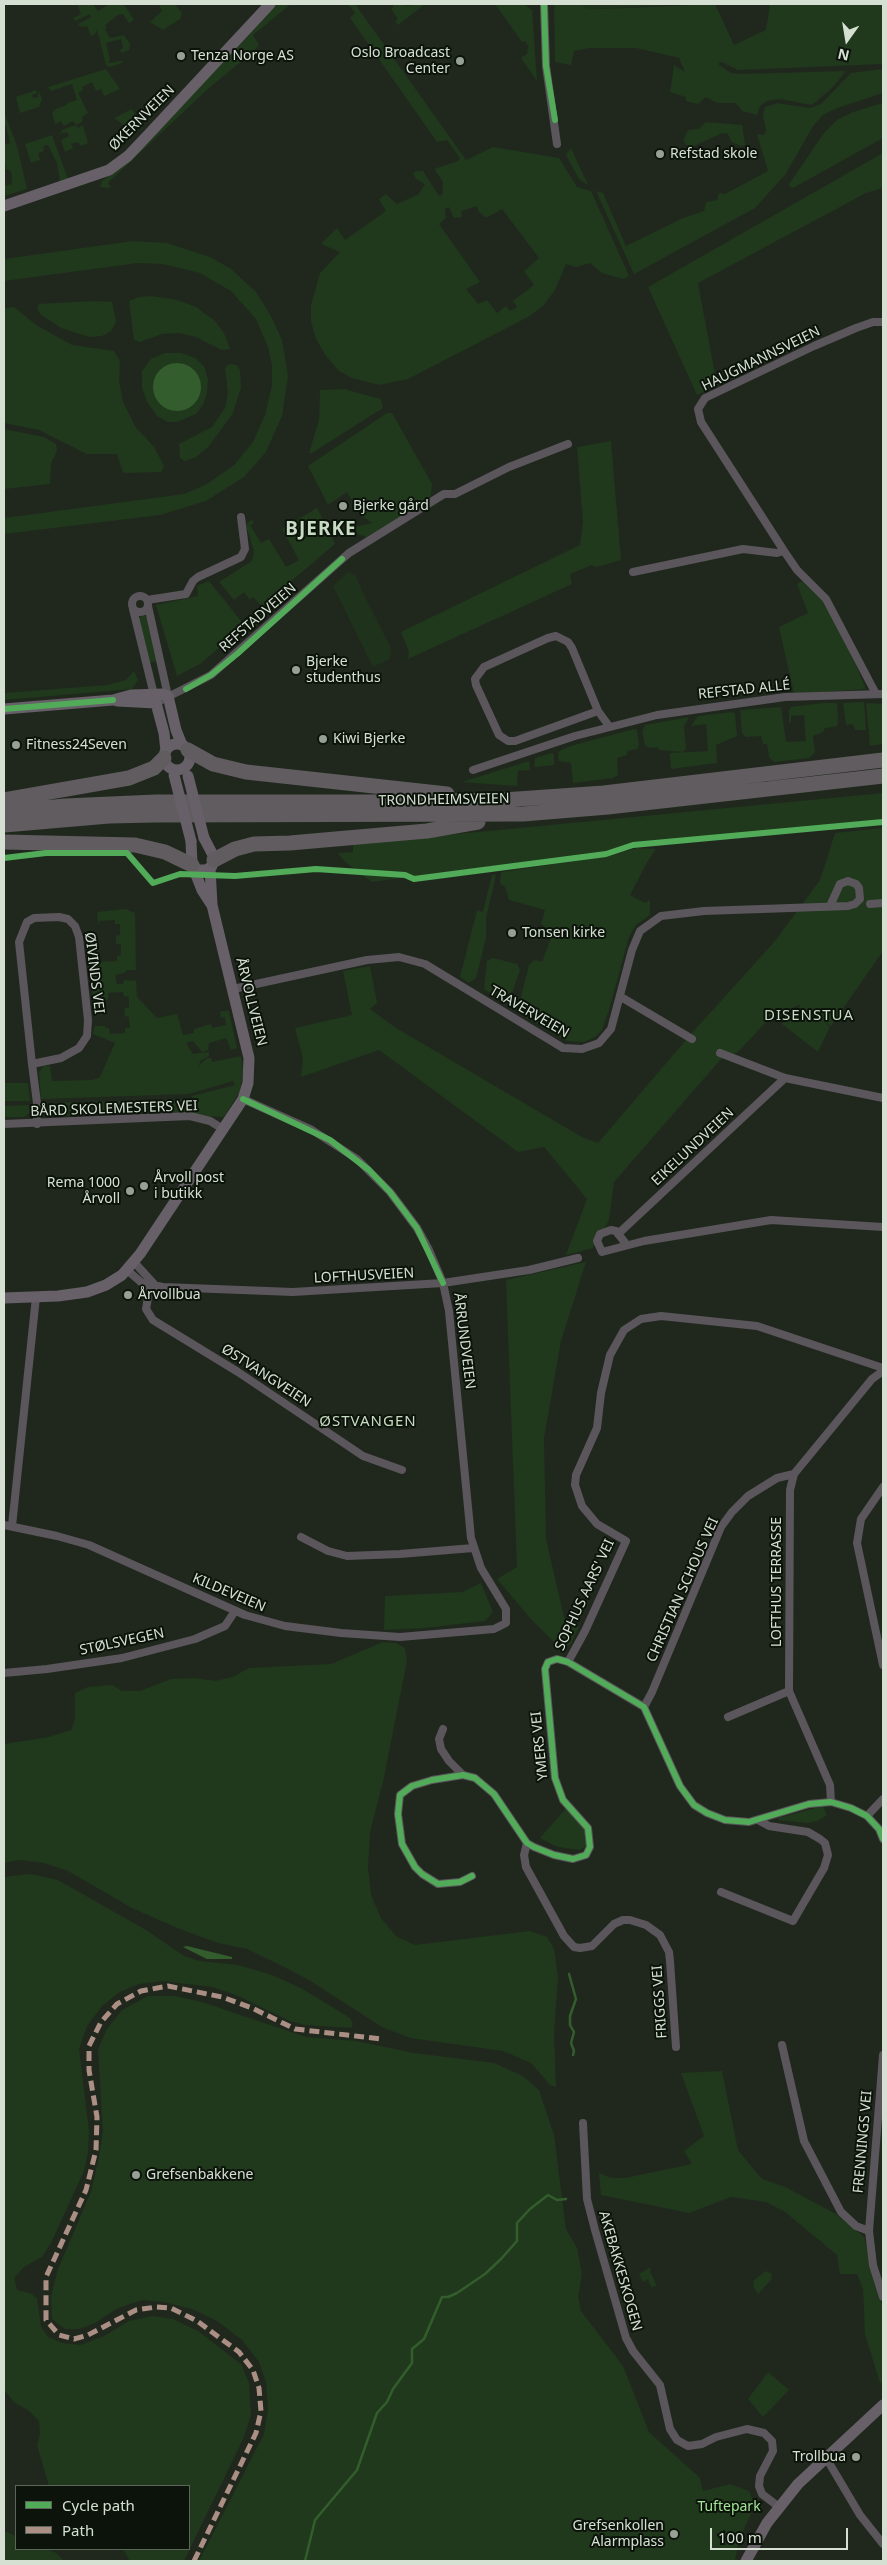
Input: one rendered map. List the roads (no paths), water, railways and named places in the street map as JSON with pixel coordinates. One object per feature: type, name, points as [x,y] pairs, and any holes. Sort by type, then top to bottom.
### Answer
[{"type":"highway","points":[[185,748],[213,764],[246,772],[503,800]]},
{"type":"highway","name":"TRONDHEIMSVEIEN","points":[[4,812],[73,805],[156,802],[503,800],[612,792],[883,760]]},
{"type":"highway","points":[[4,800],[130,778],[169,763]]},
{"type":"highway","name":"TRONDHEIMSVEIEN","points":[[4,825],[146,815],[523,814],[608,807],[883,776]]},
{"type":"highway","points":[[209,854],[254,844],[427,831],[523,814]]},
{"type":"highway","points":[[4,842],[135,845],[165,852],[192,862]]},
{"type":"street","name":"ØKERNVEIEN","points":[[4,206],[88,179],[115,166],[147,136],[270,4]]},
{"type":"street","points":[[544,4],[547,71],[557,144]]},
{"type":"street","name":"HAUGMANNSVEIEN","points":[[880,694],[826,599],[797,570],[784,551],[701,422],[698,409],[700,402],[705,398],[856,328],[873,322],[883,322]]},
{"type":"street","name":"REFSTADVEIEN","points":[[168,696],[183,691],[211,675],[349,552],[444,494],[455,494],[509,466],[568,444]]},
{"type":"street","points":[[133,609],[141,612],[148,603],[186,594],[193,581],[198,577],[241,557],[245,549],[241,516]]},
{"type":"street","points":[[632,572],[742,549],[777,554],[784,551]]},
{"type":"street","points":[[148,603],[136,597],[132,603],[164,733],[169,763],[178,771],[188,771]]},
{"type":"street","points":[[148,603],[176,730],[185,748]]},
{"type":"street","points":[[598,711],[515,741],[508,741],[499,735],[475,679],[484,667],[556,636],[568,642],[572,648],[598,711],[609,726]]},
{"type":"street","name":"REFSTAD ALLÉ","points":[[473,770],[609,726],[697,708],[785,698],[880,694]]},
{"type":"street","points":[[4,709],[168,696]]},
{"type":"street","points":[[169,763],[175,744],[185,748]]},
{"type":"street","name":"ÅRVOLLVEIEN","points":[[4,1298],[87,1292],[106,1285],[131,1266],[243,1099],[248,1083],[249,1058],[212,905],[209,854],[188,771],[190,759],[185,748]]},
{"type":"street","name":"ÅRVOLLVEIEN","points":[[169,763],[191,841],[192,862],[202,890],[212,905]]},
{"type":"street","points":[[198,848],[209,854],[200,871],[192,862],[198,848]]},
{"type":"street","points":[[870,904],[883,903]]},
{"type":"street","name":"TRAVERVEIEN","points":[[233,989],[367,960],[399,957],[425,964],[547,1039],[563,1048],[572,1049],[591,1046],[605,1038],[616,1017],[632,950],[640,931],[661,916],[704,911],[830,906]]},
{"type":"street","name":"ØIVINDS VEI","points":[[32,1064],[61,1058],[79,1048],[87,1036],[88,1020],[79,937],[75,926],[68,919],[59,917],[34,918],[28,922],[19,942],[32,1064],[37,1102],[37,1124]]},
{"type":"street","points":[[621,997],[692,1039]]},
{"type":"street","points":[[720,1053],[785,1078],[883,1098]]},
{"type":"street","name":"EIKELUNDVEIEN","points":[[618,1234],[785,1078]]},
{"type":"street","name":"ÅRRUNDVEIEN","points":[[243,1099],[330,1140],[369,1170],[390,1192],[417,1228],[443,1283],[451,1328],[469,1526],[473,1548],[507,1616]]},
{"type":"street","name":"BÅRD SKOLEMESTERS VEI","points":[[4,1124],[190,1116],[205,1118],[223,1129]]},
{"type":"street","points":[[626,1244],[618,1234],[611,1230],[600,1234],[597,1241],[602,1252],[626,1244],[771,1220],[883,1227]]},
{"type":"street","name":"LOFTHUSVEIEN","points":[[131,1266],[139,1281],[152,1284],[231,1291],[293,1292],[443,1283],[529,1270],[578,1258]]},
{"type":"street","name":"ØSTVANGVEIEN","points":[[152,1284],[146,1309],[149,1316],[157,1322],[245,1376],[363,1456],[402,1470]]},
{"type":"street","points":[[12,1526],[36,1297]]},
{"type":"street","name":"SOPHUS AARS' VEI","points":[[565,1661],[585,1631],[626,1540],[597,1524],[582,1506],[575,1485],[576,1475],[597,1428],[601,1393],[610,1355],[624,1330],[641,1320],[661,1316],[757,1326],[883,1369]]},
{"type":"street","points":[[794,1474],[872,1379],[883,1369]]},
{"type":"street","name":"LOFTHUS TERRASSE","points":[[794,1474],[790,1490],[789,1691],[830,1785],[831,1802]]},
{"type":"street","name":"CHRISTIAN SCHOUS VEI","points":[[644,1707],[721,1527],[732,1512],[748,1496],[777,1478],[794,1474]]},
{"type":"street","points":[[883,1487],[861,1519],[857,1543],[883,1665]]},
{"type":"street","name":"KILDEVEIEN","points":[[4,1525],[89,1546],[235,1611],[259,1620],[285,1626],[341,1633],[400,1637],[499,1628],[506,1623],[507,1616]]},
{"type":"street","points":[[301,1537],[328,1551],[347,1556],[473,1548]]},
{"type":"street","name":"STØLSVEGEN","points":[[4,1673],[47,1670],[122,1658],[195,1639],[225,1626],[235,1611]]},
{"type":"street","name":"YMERS VEI","points":[[528,1843],[554,1855],[573,1859],[586,1855],[591,1844],[588,1828],[563,1800],[555,1778],[546,1668],[552,1660],[565,1661]]},
{"type":"street","points":[[565,1661],[644,1707],[680,1786],[694,1805],[725,1820],[740,1822],[758,1820],[809,1804],[831,1802],[851,1808],[867,1816],[879,1829],[883,1839]]},
{"type":"street","points":[[728,1717],[789,1691]]},
{"type":"street","points":[[442,1729],[439,1739],[441,1749],[449,1761],[463,1775]]},
{"type":"street","points":[[472,1876],[447,1885],[438,1884],[422,1874],[402,1844],[398,1814],[400,1795],[412,1786],[432,1780],[463,1775],[475,1778],[494,1794],[528,1843]]},
{"type":"street","points":[[867,1816],[883,1799]]},
{"type":"street","points":[[721,1892],[792,1921],[824,1868],[828,1855],[825,1843],[820,1839],[808,1832],[769,1826],[758,1820]]},
{"type":"street","name":"FRIGGS VEI","points":[[528,1843],[524,1855],[526,1867],[571,1944],[580,1948],[592,1946],[614,1924],[623,1920],[646,1925],[660,1935],[669,1952],[676,2047]]},
{"type":"street","name":"FRENNINGS VEI","points":[[782,2045],[804,2142],[841,2212],[856,2226],[869,2231]]},
{"type":"street","name":"FRENNINGS VEI","points":[[883,2055],[869,2231],[873,2266],[883,2297]]},
{"type":"street","name":"AKEBAKKESKOGEN","points":[[583,2123],[587,2198],[626,2338],[633,2351],[660,2385],[670,2429],[677,2440],[683,2445],[694,2447],[716,2437],[747,2429],[764,2432],[772,2441],[773,2451],[760,2476],[759,2486],[762,2494],[778,2507]]},
{"type":"street","points":[[746,2561],[762,2530],[778,2507],[825,2456],[883,2405]]},
{"type":"street","points":[[825,2456],[860,2515],[883,2544]]},
{"type":"waterway","points":[[569,1974],[576,1999],[570,2016],[570,2025],[574,2032],[571,2043],[574,2051],[573,2055]]},
{"type":"waterway","points":[[305,2561],[315,2520],[357,2470],[377,2413],[387,2402],[393,2389],[412,2363],[412,2349],[424,2339],[442,2297],[448,2297],[457,2293],[485,2274],[501,2259],[517,2241],[517,2223],[530,2209],[548,2195],[557,2200],[566,2199]]},
{"type":"place","name":"Tenza Norge AS","points":[[181,56]]},
{"type":"place","name":"Oslo Broadcast Center","points":[[460,61]]},
{"type":"place","name":"Refstad skole","points":[[660,154]]},
{"type":"place","name":"Bjerke gård","points":[[343,506]]},
{"type":"place","name":"Bjerke studenthus","points":[[296,670]]},
{"type":"place","name":"Kiwi Bjerke","points":[[323,739]]},
{"type":"place","name":"Fitness24Seven","points":[[16,745]]},
{"type":"place","name":"Tonsen kirke","points":[[512,933]]},
{"type":"place","name":"Årvoll post i butikk","points":[[144,1186]]},
{"type":"place","name":"Rema 1000 Årvoll","points":[[130,1191]]},
{"type":"place","name":"Årvollbua","points":[[128,1295]]},
{"type":"place","name":"Grefsenbakkene","points":[[136,2175]]},
{"type":"place","name":"Trollbua","points":[[856,2457]]},
{"type":"place","name":"Grefsenkollen Alarmplass","points":[[674,2534]]},
{"type":"district","name":"BJERKE","points":[[321,530]]},
{"type":"district","name":"DISENSTUA","points":[[809,1016]]},
{"type":"district","name":"ØSTVANGEN","points":[[368,1422]]},
{"type":"park label","name":"Tuftepark","points":[[729,2507]]}]
